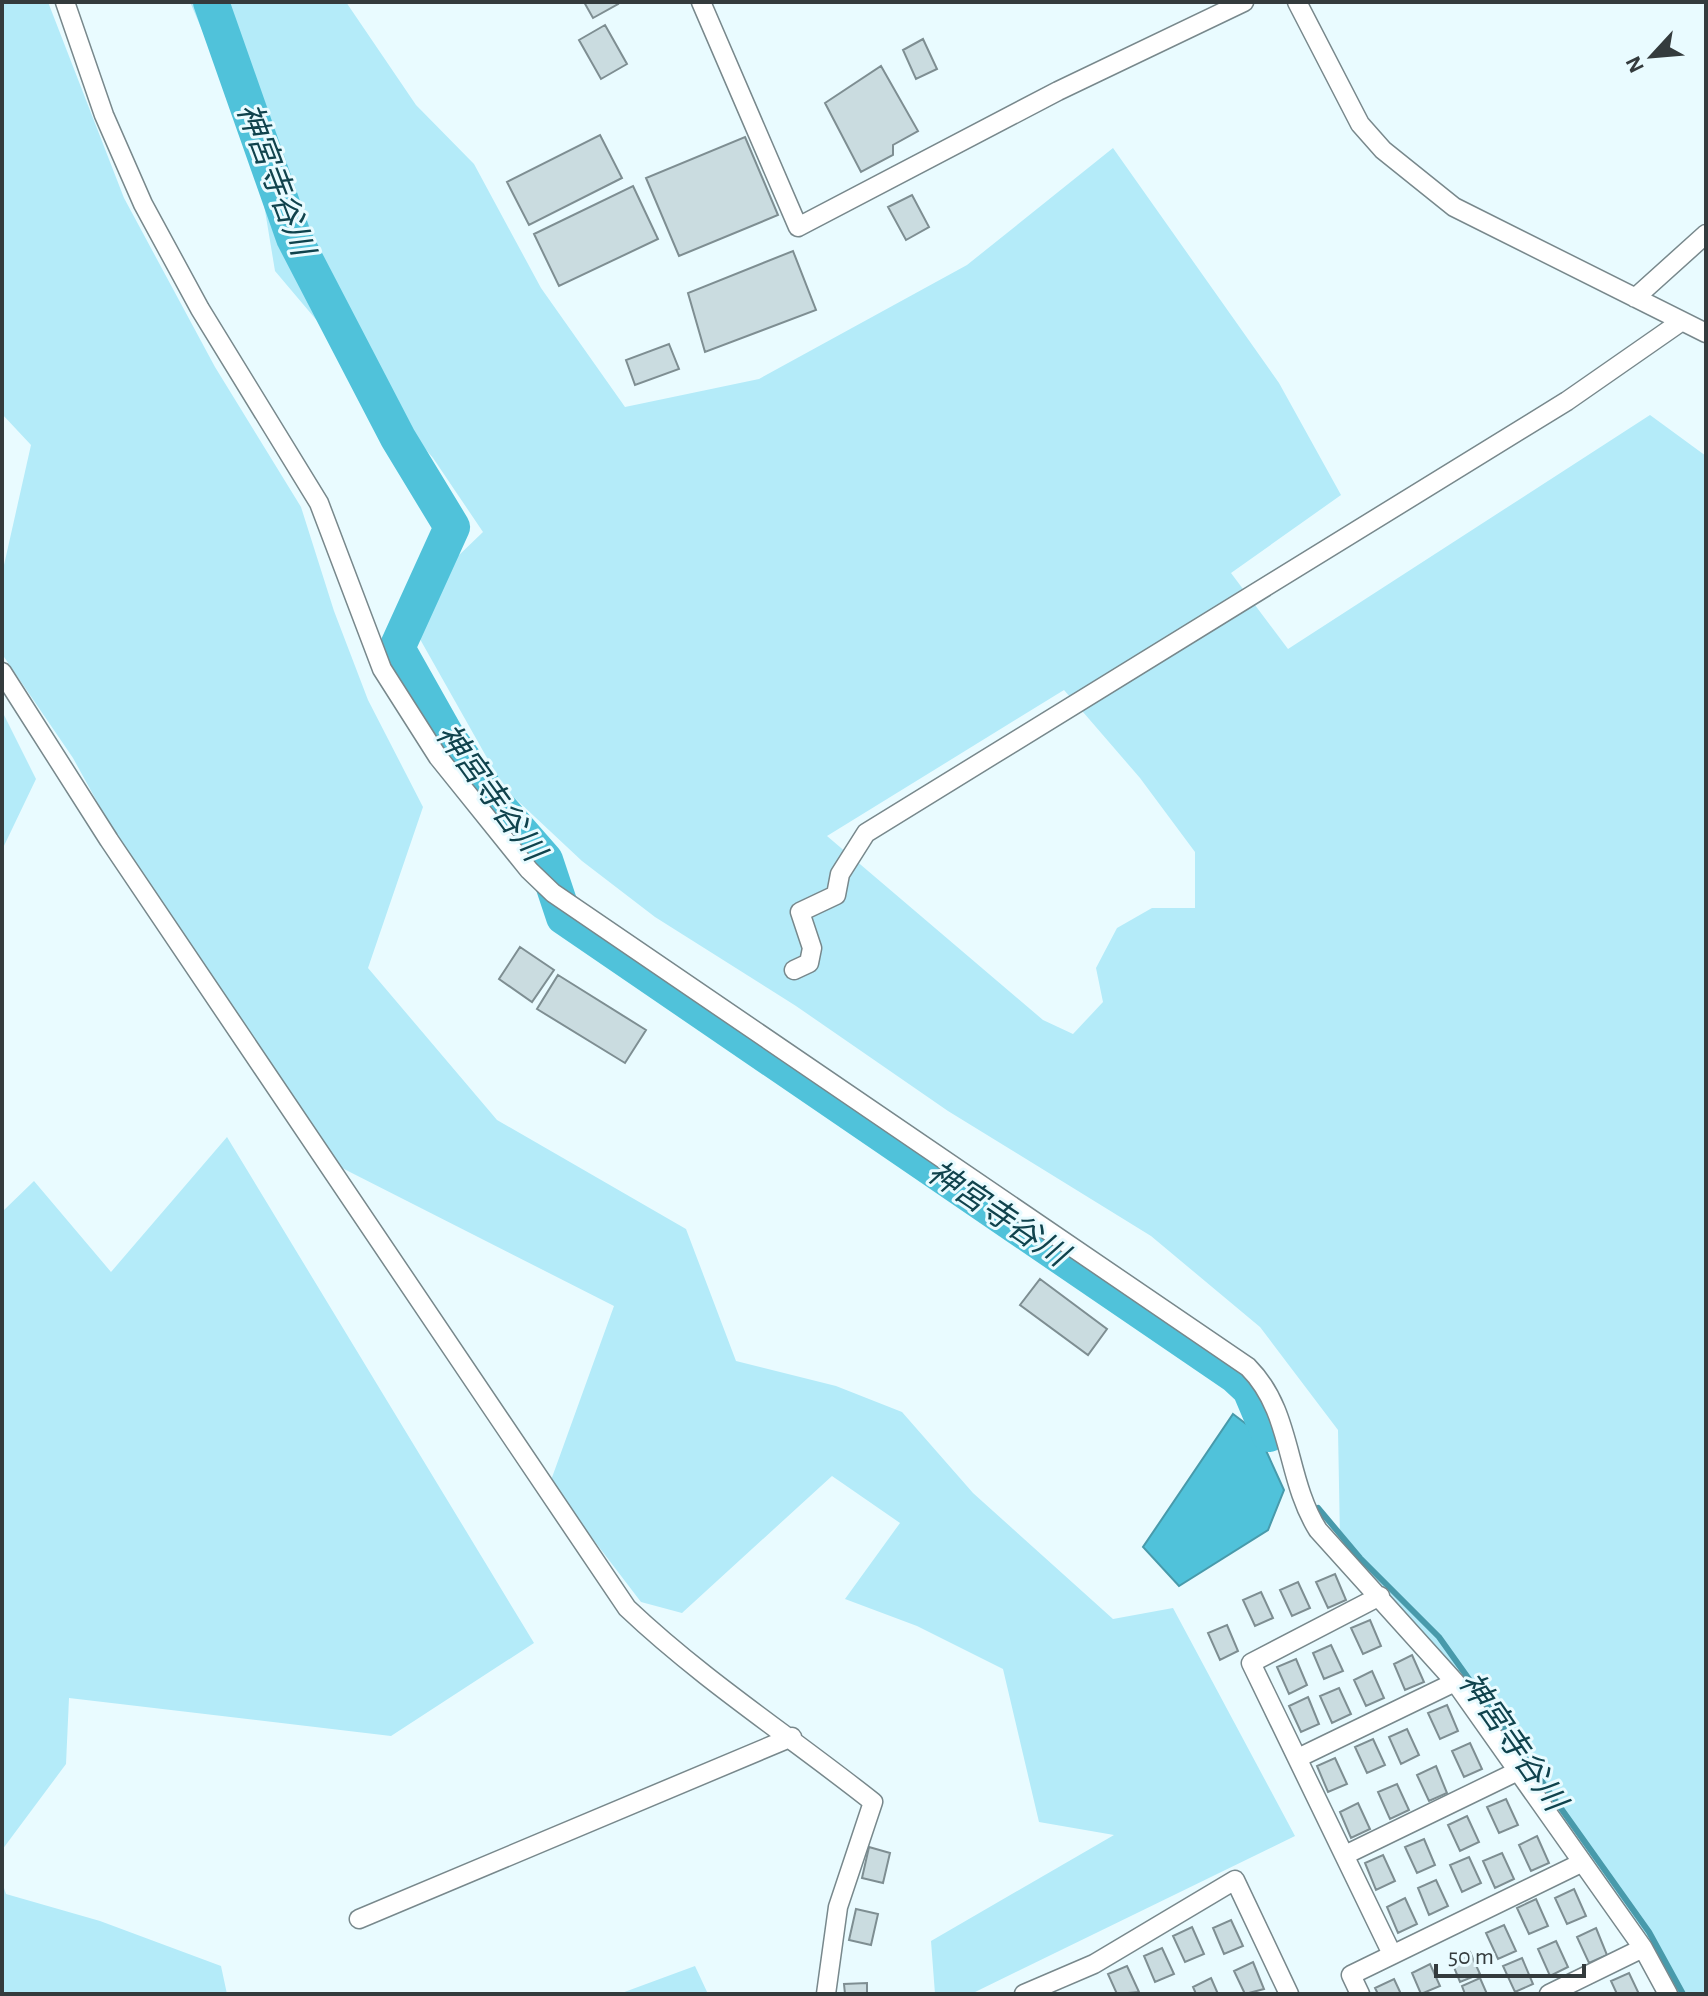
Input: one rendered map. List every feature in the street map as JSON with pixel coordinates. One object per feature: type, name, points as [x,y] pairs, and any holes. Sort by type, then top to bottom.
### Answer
[{"type":"street","points":[[65,2],[104,115],[143,204],[200,309],[319,503],[382,669],[438,757],[529,870],[553,893],[1248,1367],[1266,1386],[1279,1413],[1305,1510],[1318,1530],[1455,1682],[1643,1948],[1668,1994]]},
{"type":"street","points":[[701,2],[798,227],[1058,91],[1244,2]]},
{"type":"street","points":[[1297,2],[1360,124],[1383,150],[1454,207],[1706,333]]},
{"type":"street","points":[[1635,298],[1706,234]]},
{"type":"street","points":[[794,970],[809,963],[812,954],[800,912],[836,895],[845,863],[866,833],[1567,401],[1682,321]]},
{"type":"street","points":[[2,672],[118,854],[627,1608],[675,1654],[792,1737],[873,1802],[838,1907],[826,1994]]},
{"type":"street","points":[[1380,1596],[1251,1663],[1392,1954]]},
{"type":"street","points":[[1298,1758],[1455,1682]]},
{"type":"street","points":[[359,1919],[792,1737]]},
{"type":"street","points":[[1345,1855],[1518,1771]]},
{"type":"street","points":[[1360,1994],[1351,1975],[1581,1863]]},
{"type":"street","points":[[1024,1994],[1094,1964],[1235,1880],[1289,1994]]},
{"type":"street","points":[[1549,1994],[1643,1948]]},
{"type":"shaded area","points":[[2,2],[48,2],[124,198],[215,367],[301,507],[334,611],[368,700],[423,807],[368,968],[497,1120],[686,1229],[736,1361],[836,1386],[902,1412],[973,1493],[1113,1619],[1173,1608],[1295,1836],[971,1994],[935,1994],[931,1941],[1114,1835],[1039,1822],[1003,1669],[917,1626],[845,1599],[900,1523],[832,1476],[682,1613],[641,1602],[550,1483],[614,1306],[342,1168],[191,973],[73,758],[2,654],[2,574],[31,445],[2,414]]},
{"type":"shaded area","points":[[190,2],[346,2],[416,105],[474,164],[541,288],[625,407],[759,379],[967,265],[1113,148],[1279,383],[1341,495],[1231,573],[1288,649],[1650,415],[1706,456],[1706,1994],[1677,1994],[1674,1984],[1496,1719],[1340,1539],[1338,1430],[1260,1327],[1151,1236],[948,1111],[796,1006],[655,917],[582,861],[504,788],[403,609],[483,532],[433,458],[275,271],[256,156]],"holes":[[[1064,690],[1140,778],[1195,852],[1195,908],[1152,908],[1117,928],[1096,968],[1103,1002],[1073,1034],[1043,1020],[827,836]]]},
{"type":"shaded area","points":[[2,711],[36,779],[2,850]]},
{"type":"shaded area","points":[[227,1137],[534,1643],[391,1736],[69,1698],[66,1764],[2,1850],[2,1212],[34,1181],[111,1272]]},
{"type":"shaded area","points":[[2,1882],[6,1894],[100,1921],[221,1966],[227,1994],[2,1994]]},
{"type":"shaded area","points":[[695,1966],[708,1994],[619,1994]]},
{"type":"water","points":[[1233,1414],[1258,1433],[1284,1490],[1268,1530],[1179,1586],[1143,1547]]},
{"type":"building","points":[[584,2],[617,2],[618,4],[593,18]]},
{"type":"building","points":[[605,25],[627,64],[601,79],[579,40]]},
{"type":"building","points":[[923,39],[937,69],[916,79],[903,50]]},
{"type":"building","points":[[881,66],[918,131],[893,145],[893,155],[861,172],[825,103]]},
{"type":"building","points":[[600,135],[622,178],[529,225],[507,182]]},
{"type":"building","points":[[745,137],[778,215],[679,256],[646,178]]},
{"type":"building","points":[[633,186],[658,239],[559,286],[534,234]]},
{"type":"building","points":[[912,195],[929,227],[906,240],[888,207]]},
{"type":"building","points":[[793,251],[816,310],[705,352],[688,293]]},
{"type":"building","points":[[669,344],[679,369],[635,385],[626,360]]},
{"type":"building","points":[[520,947],[554,970],[532,1002],[499,979]]},
{"type":"building","points":[[558,975],[646,1030],[625,1063],[537,1009]]},
{"type":"building","points":[[1040,1279],[1107,1329],[1088,1355],[1020,1305]]},
{"type":"building","points":[[1335,1574],[1346,1600],[1328,1608],[1316,1582]]},
{"type":"building","points":[[1298,1582],[1310,1608],[1292,1616],[1280,1590]]},
{"type":"building","points":[[1261,1592],[1273,1618],[1255,1626],[1243,1600]]},
{"type":"building","points":[[1370,1620],[1381,1646],[1363,1654],[1351,1628]]},
{"type":"building","points":[[1227,1625],[1238,1651],[1220,1660],[1208,1633]]},
{"type":"building","points":[[1331,1645],[1343,1671],[1324,1679],[1313,1653]]},
{"type":"building","points":[[1412,1655],[1424,1682],[1405,1690],[1394,1664]]},
{"type":"building","points":[[1296,1659],[1307,1685],[1289,1694],[1277,1667]]},
{"type":"building","points":[[1372,1671],[1384,1698],[1366,1706],[1354,1680]]},
{"type":"building","points":[[1339,1688],[1351,1714],[1332,1723],[1320,1696]]},
{"type":"building","points":[[1308,1697],[1319,1724],[1301,1732],[1289,1706]]},
{"type":"building","points":[[1447,1705],[1458,1731],[1440,1739],[1428,1713]]},
{"type":"building","points":[[1407,1729],[1419,1755],[1401,1764],[1389,1737]]},
{"type":"building","points":[[1373,1739],[1385,1765],[1367,1773],[1355,1747]]},
{"type":"building","points":[[1470,1743],[1482,1769],[1464,1777],[1452,1751]]},
{"type":"building","points":[[1335,1758],[1347,1784],[1328,1792],[1317,1766]]},
{"type":"building","points":[[1436,1766],[1447,1793],[1429,1801],[1417,1775]]},
{"type":"building","points":[[1397,1784],[1409,1810],[1390,1819],[1378,1792]]},
{"type":"building","points":[[1506,1799],[1518,1825],[1499,1833],[1487,1807]]},
{"type":"building","points":[[1358,1803],[1370,1829],[1351,1838],[1340,1812]]},
{"type":"building","points":[[1467,1816],[1479,1842],[1460,1851],[1448,1825]]},
{"type":"building","points":[[1537,1836],[1549,1863],[1531,1871],[1519,1845]]},
{"type":"building","points":[[1424,1839],[1435,1865],[1417,1873],[1405,1847]]},
{"type":"building","points":[[869,1847],[890,1853],[883,1883],[862,1878]]},
{"type":"building","points":[[1502,1853],[1514,1879],[1495,1888],[1483,1861]]},
{"type":"building","points":[[1383,1855],[1395,1881],[1376,1890],[1365,1863]]},
{"type":"building","points":[[1469,1857],[1481,1883],[1462,1892],[1450,1865]]},
{"type":"building","points":[[1436,1880],[1448,1906],[1429,1915],[1418,1888]]},
{"type":"building","points":[[1574,1889],[1586,1916],[1567,1924],[1555,1898]]},
{"type":"building","points":[[1405,1898],[1417,1924],[1398,1933],[1387,1907]]},
{"type":"building","points":[[1536,1899],[1548,1926],[1529,1934],[1517,1908]]},
{"type":"building","points":[[856,1909],[878,1914],[871,1945],[849,1940]]},
{"type":"building","points":[[1231,1920],[1243,1946],[1224,1954],[1213,1928]]},
{"type":"building","points":[[1504,1925],[1516,1951],[1498,1959],[1486,1933]]},
{"type":"building","points":[[1192,1927],[1204,1954],[1185,1962],[1173,1936]]},
{"type":"building","points":[[1596,1928],[1607,1955],[1589,1963],[1577,1937]]},
{"type":"building","points":[[1556,1941],[1568,1967],[1550,1976],[1538,1949]]},
{"type":"building","points":[[1162,1948],[1174,1974],[1155,1982],[1144,1956]]},
{"type":"building","points":[[1470,1952],[1480,1974],[1460,1982],[1451,1960]]},
{"type":"building","points":[[1522,1958],[1533,1984],[1515,1992],[1503,1966]]},
{"type":"building","points":[[1253,1962],[1264,1989],[1245,1994],[1234,1971]]},
{"type":"building","points":[[1430,1964],[1440,1986],[1421,1994],[1412,1973]]},
{"type":"building","points":[[1127,1966],[1139,1992],[1117,1994],[1108,1974]]},
{"type":"building","points":[[1629,1973],[1639,1994],[1617,1994],[1611,1981]]},
{"type":"building","points":[[1211,1978],[1218,1994],[1196,1994],[1193,1987]]},
{"type":"building","points":[[1480,1978],[1487,1994],[1465,1994],[1462,1986]]},
{"type":"building","points":[[1394,1979],[1401,1994],[1378,1994],[1375,1988]]},
{"type":"building","points":[[867,1983],[867,1994],[845,1994],[844,1984]]},
{"type":"waterway","name":"神宮寺谷川","points":[[211,2],[294,238],[398,438],[452,527],[397,648],[446,735],[495,803],[545,860],[564,917],[1236,1376],[1250,1389],[1269,1434]]},
{"type":"waterway","name":"神宮寺谷川","points":[[1318,1508],[1360,1558],[1439,1637],[1649,1932],[1683,1994]]}]
